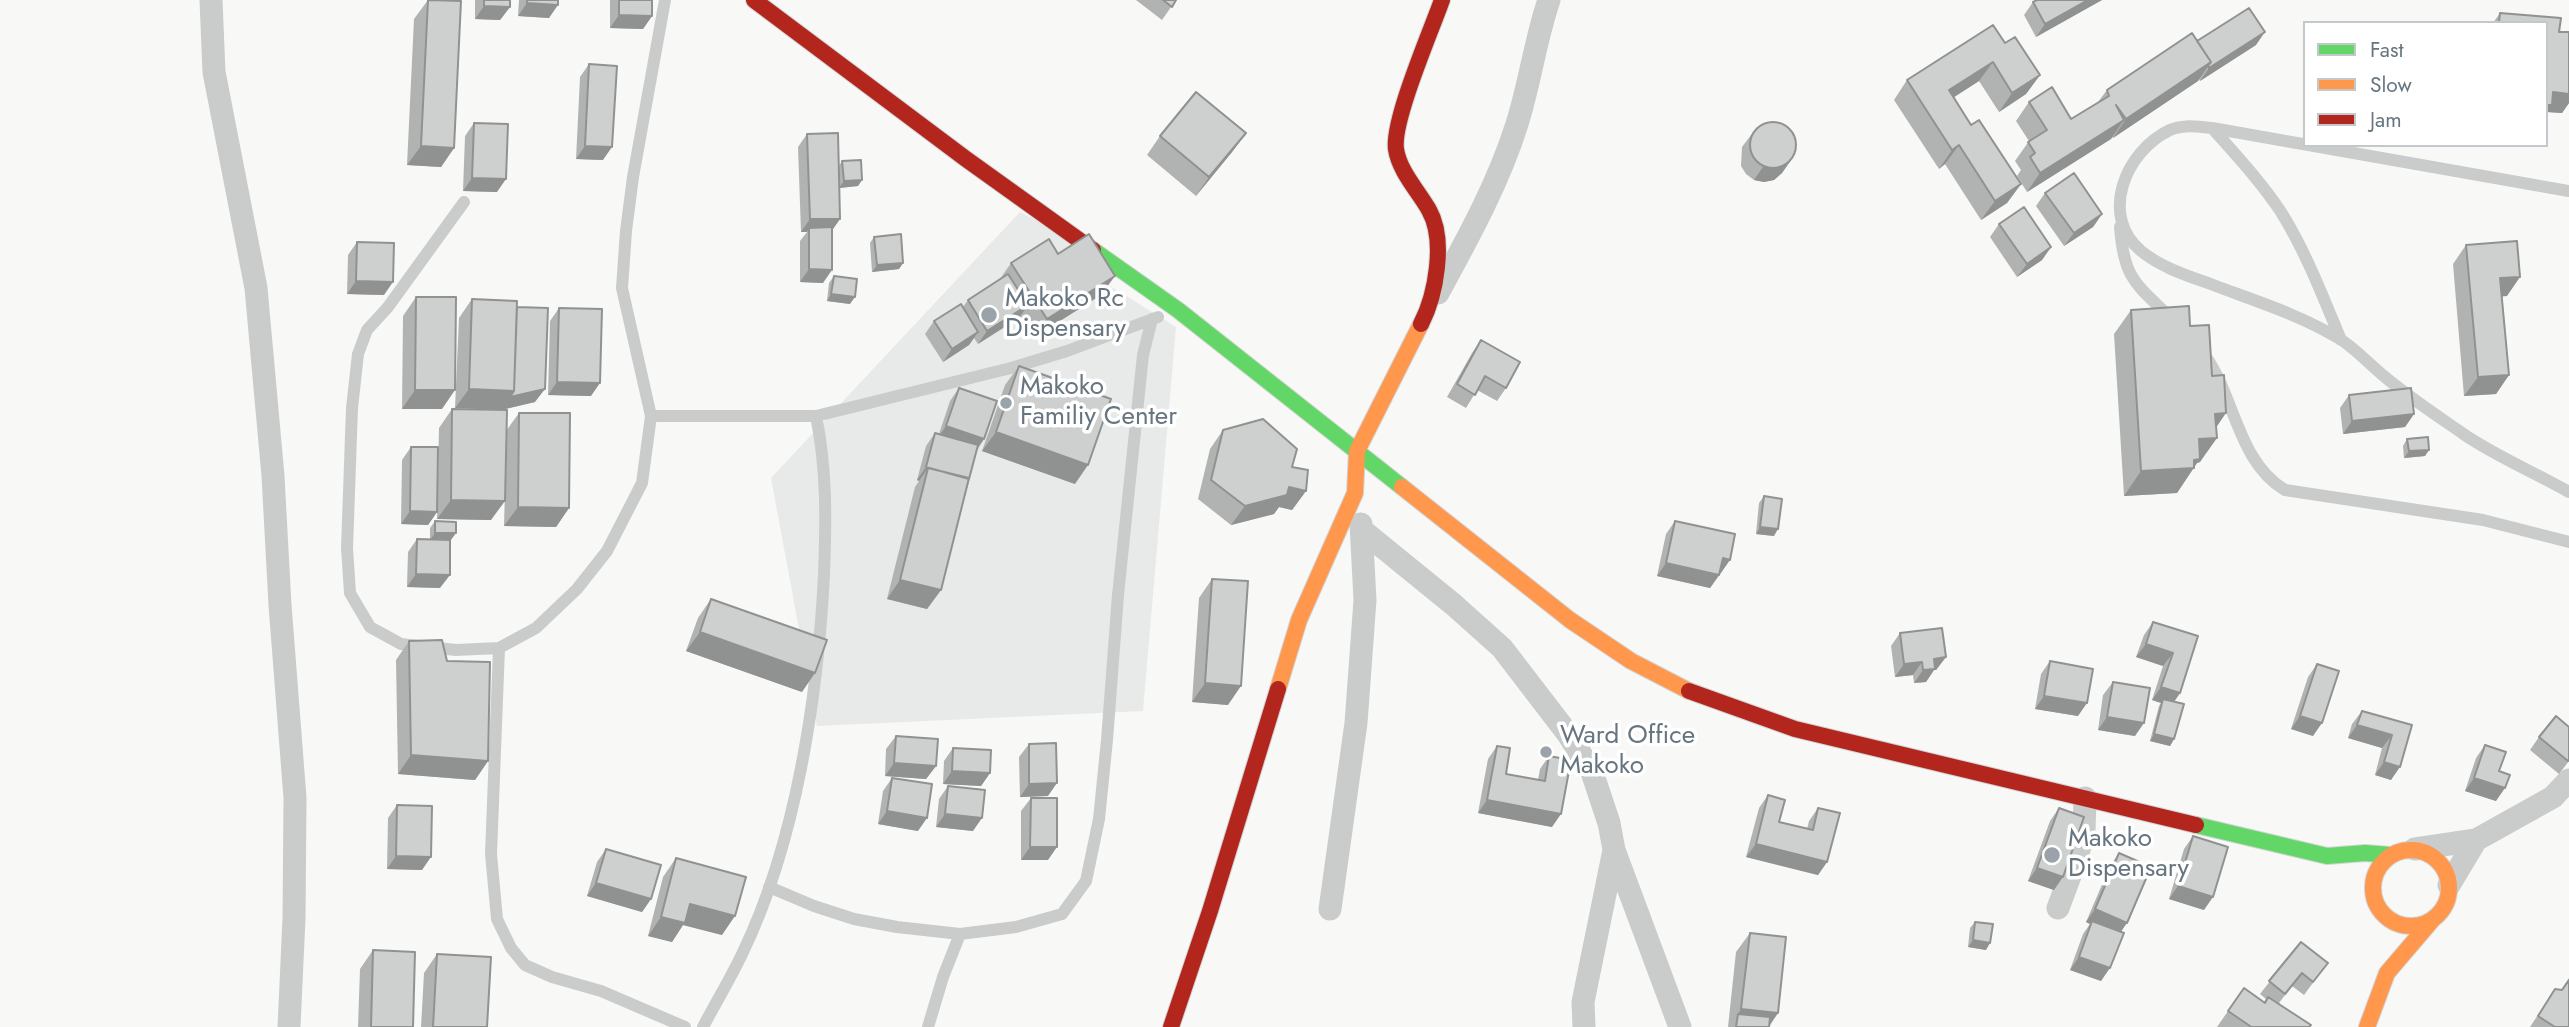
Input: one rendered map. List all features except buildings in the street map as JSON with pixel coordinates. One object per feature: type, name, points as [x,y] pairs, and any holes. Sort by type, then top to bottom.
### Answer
[{"type":"street","points":[[211,0],[214,72],[256,288],[273,476],[295,799],[294,918],[289,1027]]},
{"type":"street","points":[[754,0],[967,159],[1178,310],[1570,620],[1631,661],[1691,692],[1796,729],[2327,856],[2365,853],[2390,855],[2476,840],[2553,797],[2569,780]]},
{"type":"street","points":[[1427,312],[1438,252],[1438,234],[1431,213],[1395,149],[1399,121],[1442,0]]},
{"type":"street","points":[[1330,909],[1356,723],[1365,600],[1363,531],[1355,493],[1357,452],[1427,312],[1482,214],[1517,123],[1549,0]]},
{"type":"street","points":[[1171,1027],[1210,911],[1299,620],[1355,493]]},
{"type":"street","points":[[1363,531],[1502,648],[1568,734],[1592,772],[1609,823],[1614,850],[1681,1027]]},
{"type":"street","points":[[2058,908],[2084,833],[2085,798]]},
{"type":"street","points":[[2367,1027],[2387,973],[2446,903],[2449,885],[2476,840]]},
{"type":"street","points":[[2415,849],[2439,860],[2449,885]]},
{"type":"street","points":[[1584,1027],[1583,1002],[1614,850]]},
{"type":"street","points":[[2390,855],[2376,870],[2373,892],[2377,905],[2385,916],[2396,923],[2409,926],[2434,918]]},
{"type":"street","points":[[2327,856],[2373,892]]},
{"type":"street","points":[[2385,916],[2387,973]]},
{"type":"lane","points":[[464,202],[388,307],[367,330],[358,354],[352,408],[347,548],[350,593],[370,627],[401,644],[456,650],[499,648],[536,628],[577,589],[607,551],[642,483],[651,416],[622,288],[625,231],[633,177],[665,0]]},
{"type":"lane","points":[[2181,327],[2140,289],[2127,270],[2122,252],[2120,194],[2128,167],[2151,142],[2170,130],[2184,127],[2212,128],[2303,144]]},
{"type":"lane","points":[[2212,128],[2262,185],[2281,213],[2316,281],[2341,340]]},
{"type":"lane","points":[[2320,147],[2569,191]]},
{"type":"lane","points":[[2120,221],[2129,239],[2142,252],[2169,268],[2289,314],[2341,340],[2386,378],[2465,435],[2569,492]]},
{"type":"lane","points":[[651,416],[816,416],[1011,368],[1178,310]]},
{"type":"lane","points":[[769,887],[854,919],[897,928],[960,934],[1016,927],[1062,914],[1087,881],[1099,819],[1142,369],[1152,319]]},
{"type":"lane","points":[[2196,343],[2210,361],[2255,460],[2267,477],[2285,490],[2483,520],[2569,542]]},
{"type":"lane","points":[[702,1027],[744,952],[769,887],[791,813],[805,750],[821,631],[826,498],[823,447],[816,416]]},
{"type":"lane","points":[[499,648],[491,854],[497,919],[511,948],[525,965],[552,977],[612,995],[685,1027]]},
{"type":"lane","points":[[928,1027],[960,934]]},
{"type":"shaded area","name":"Makoko Familiy Center","points":[[1020,212],[1081,242],[1107,284],[1176,327],[1143,711],[817,726],[771,478]]},
{"type":"traffic: fast","points":[[1093,250],[1178,310],[1402,487]]},
{"type":"traffic: fast","points":[[2196,825],[2327,856],[2365,853],[2390,855]]},
{"type":"traffic: slow","points":[[1278,689],[1299,620],[1355,493],[1357,451],[1421,324]]},
{"type":"traffic: slow","points":[[1402,487],[1570,620],[1631,661],[1689,691]]},
{"type":"traffic: slow","points":[[2411,850],[2425,853],[2438,861],[2446,874],[2449,888],[2446,902],[2438,915],[2425,923],[2411,926],[2397,923],[2384,915],[2376,902],[2373,888],[2376,874],[2384,861],[2397,853],[2411,850]]},
{"type":"traffic: slow","points":[[2367,1027],[2387,973],[2434,918]]},
{"type":"traffic: jam","points":[[754,0],[966,159],[1093,250]]},
{"type":"traffic: jam","points":[[1421,324],[1435,283],[1437,236],[1429,210],[1401,165],[1396,149],[1396,136],[1406,98],[1442,0]]},
{"type":"traffic: jam","points":[[1171,1027],[1210,911],[1278,689]]},
{"type":"traffic: jam","points":[[1689,691],[1795,729],[2196,825]]},
{"type":"place","name":"Makoko Rc Dispensary","points":[[989,315]]},
{"type":"place","name":"Makoko Familiy Center","points":[[1006,403]]},
{"type":"place","name":"Ward Office Makoko","points":[[1546,752]]},
{"type":"place","name":"Makoko Dispensary","points":[[2052,855]]}]
